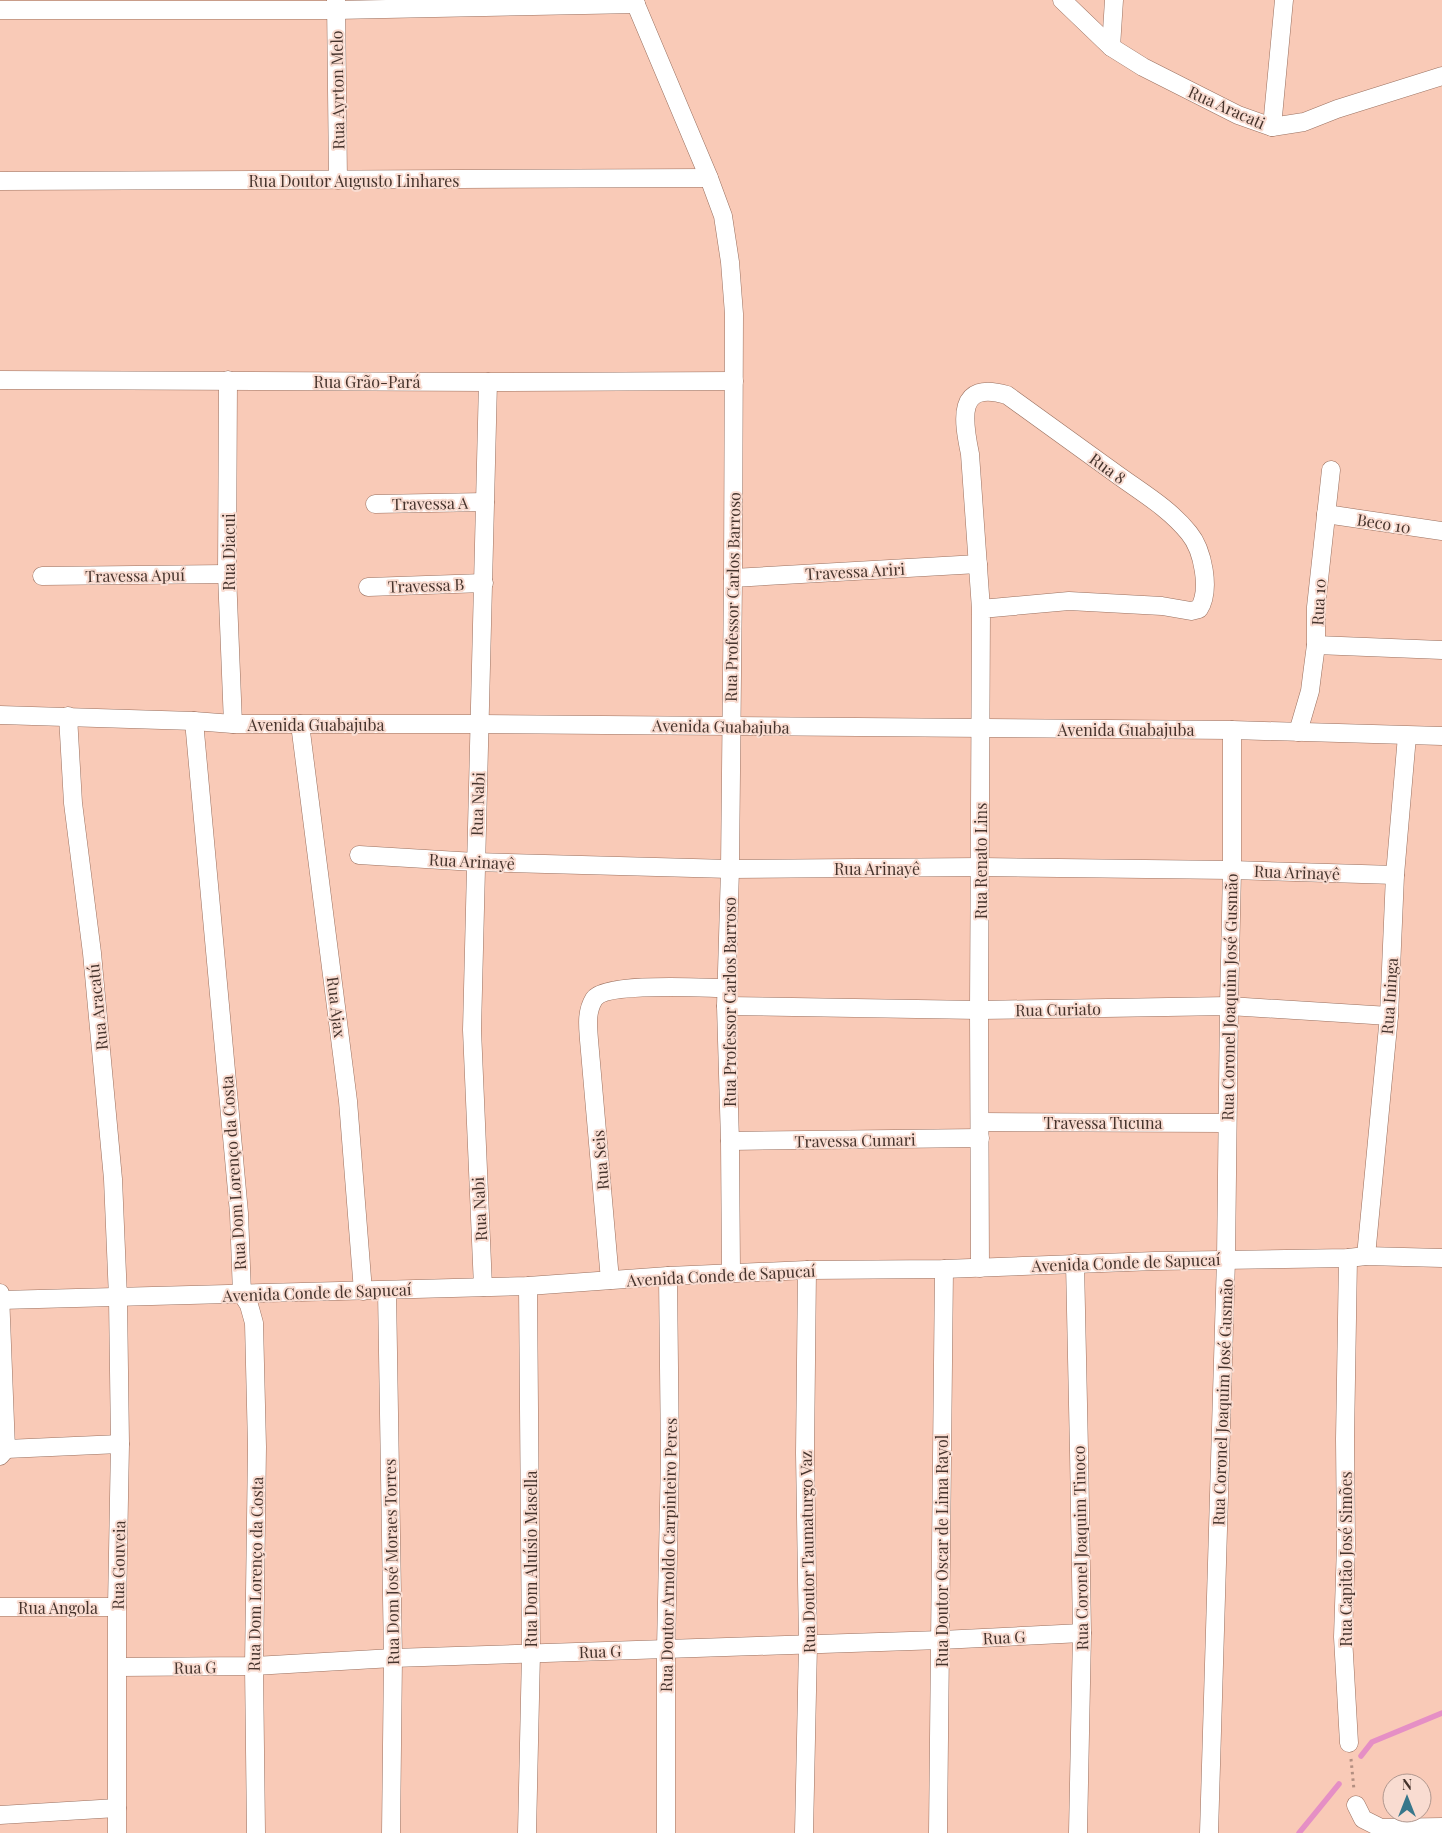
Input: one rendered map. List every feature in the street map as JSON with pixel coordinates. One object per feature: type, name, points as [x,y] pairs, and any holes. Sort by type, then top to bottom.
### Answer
[{"type":"street","name":"Rua Aracati","points":[[1062,0],[1111,46],[1144,68],[1222,107],[1272,127],[1304,122],[1337,109],[1442,76]]},
{"type":"street","points":[[1111,46],[1114,0]]},
{"type":"street","points":[[1272,127],[1284,0]]},
{"type":"street","points":[[0,10],[635,2]]},
{"type":"street","name":"Rua Professor Carlos Barroso","points":[[635,2],[709,178],[723,216],[730,262],[734,314],[730,869],[726,988],[731,1273]]},
{"type":"street","name":"Rua Ayrton Melo","points":[[336,5],[338,180]]},
{"type":"street","name":"Rua Doutor Augusto Linhares","points":[[0,181],[709,178]]},
{"type":"street","name":"Rua Grão-Pará","points":[[0,380],[488,382],[734,380]]},
{"type":"street","name":"Rua Diacui","points":[[228,380],[227,574],[233,724]]},
{"type":"street","name":"Rua Nabi","points":[[483,1287],[472,1030],[488,382]]},
{"type":"street","name":"Rua 8","points":[[970,454],[966,433],[965,412],[967,404],[979,392],[992,391],[1006,395],[1162,506],[1190,534],[1199,550],[1204,583],[1204,596],[1199,609],[1191,610],[1162,606],[1069,600],[981,609]]},
{"type":"street","name":"Rua Renato Lins","points":[[970,454],[981,609],[980,1268]]},
{"type":"street","name":"Rua 10","points":[[1298,732],[1310,691],[1316,645],[1316,608],[1331,470]]},
{"type":"street","name":"Travessa A","points":[[375,504],[485,502]]},
{"type":"street","name":"Beco 10","points":[[1326,514],[1442,531]]},
{"type":"street","name":"Travessa Ariri","points":[[733,578],[978,564]]},
{"type":"street","name":"Travessa Apuí","points":[[42,576],[227,574]]},
{"type":"street","name":"Travessa B","points":[[368,587],[484,583]]},
{"type":"street","points":[[1316,645],[1442,650]]},
{"type":"street","name":"Avenida Guabajuba","points":[[0,715],[68,716],[233,724],[1232,730],[1442,736]]},
{"type":"street","name":"Rua Aracatú","points":[[68,716],[73,804],[92,953],[110,1132],[118,1298]]},
{"type":"street","name":"Rua Dom Lorenço da Costa","points":[[194,721],[239,1213],[242,1294],[252,1314],[254,1331],[257,1447],[254,1666],[256,1833]]},
{"type":"street","name":"Rua Ajax","points":[[300,724],[348,1101],[363,1291]]},
{"type":"street","name":"Rua Coronel Joaquim José Gusmão","points":[[1209,1833],[1226,1259],[1232,870],[1232,730]]},
{"type":"street","name":"Rua Ininga","points":[[1366,1256],[1389,1016],[1395,875],[1407,736]]},
{"type":"street","name":"Rua Arinayê","points":[[359,855],[475,862],[730,869],[981,867],[1232,870],[1395,875]]},
{"type":"street","name":"Rua Seis","points":[[610,1280],[589,1040],[589,1009],[595,997],[605,992],[624,988],[726,988]]},
{"type":"street","name":"Rua Curiato","points":[[726,1006],[979,1010],[1229,1006],[1389,1016]]},
{"type":"street","name":"Travessa Tucuna","points":[[980,1130],[1227,1123]]},
{"type":"street","name":"Travessa Cumari","points":[[730,1141],[980,1130]]},
{"type":"street","name":"Avenida Conde de Sapucaí","points":[[0,1296],[118,1298],[387,1291],[528,1286],[668,1276],[807,1270],[944,1269],[1075,1263],[1348,1258],[1366,1256],[1442,1258]]},
{"type":"street","name":"Rua Capitão José Simões","points":[[1348,1258],[1345,1439],[1346,1545],[1343,1637],[1349,1743]]},
{"type":"street","name":"Rua Coronel Joaquim Tinoco","points":[[1075,1263],[1082,1633],[1078,1833]]},
{"type":"street","name":"Rua Doutor Oscar de Lima Rayol","points":[[938,1833],[944,1269]]},
{"type":"street","name":"Rua Doutor Taumaturgo Vaz","points":[[804,1833],[808,1644],[805,1453],[807,1270]]},
{"type":"street","name":"Rua Doutor Arnoldo Carpinteiro Peres","points":[[666,1833],[666,1649],[670,1459],[668,1276]]},
{"type":"street","name":"Rua Dom Aluísio Masella","points":[[528,1286],[531,1653],[528,1833]]},
{"type":"street","name":"Rua Dom José Moraes Torres","points":[[387,1291],[393,1658],[391,1833]]},
{"type":"street","points":[[0,1296],[3,1453],[120,1444]]},
{"type":"street","name":"Rua Gouveia","points":[[117,1833],[117,1607],[120,1444],[118,1298]]},
{"type":"street","name":"Rua Angola","points":[[0,1607],[117,1607]]},
{"type":"street","name":"Rua G","points":[[118,1668],[254,1666],[393,1658],[941,1640],[1082,1633]]},
{"type":"street","points":[[1356,1805],[1363,1819],[1381,1828],[1442,1827]]},
{"type":"street","points":[[0,1815],[117,1808]]},
{"type":"path","points":[[1349,1743],[1356,1805]]},
{"type":"waterway","points":[[1361,1756],[1372,1742],[1442,1713]]},
{"type":"waterway","points":[[1299,1833],[1339,1784]]}]
